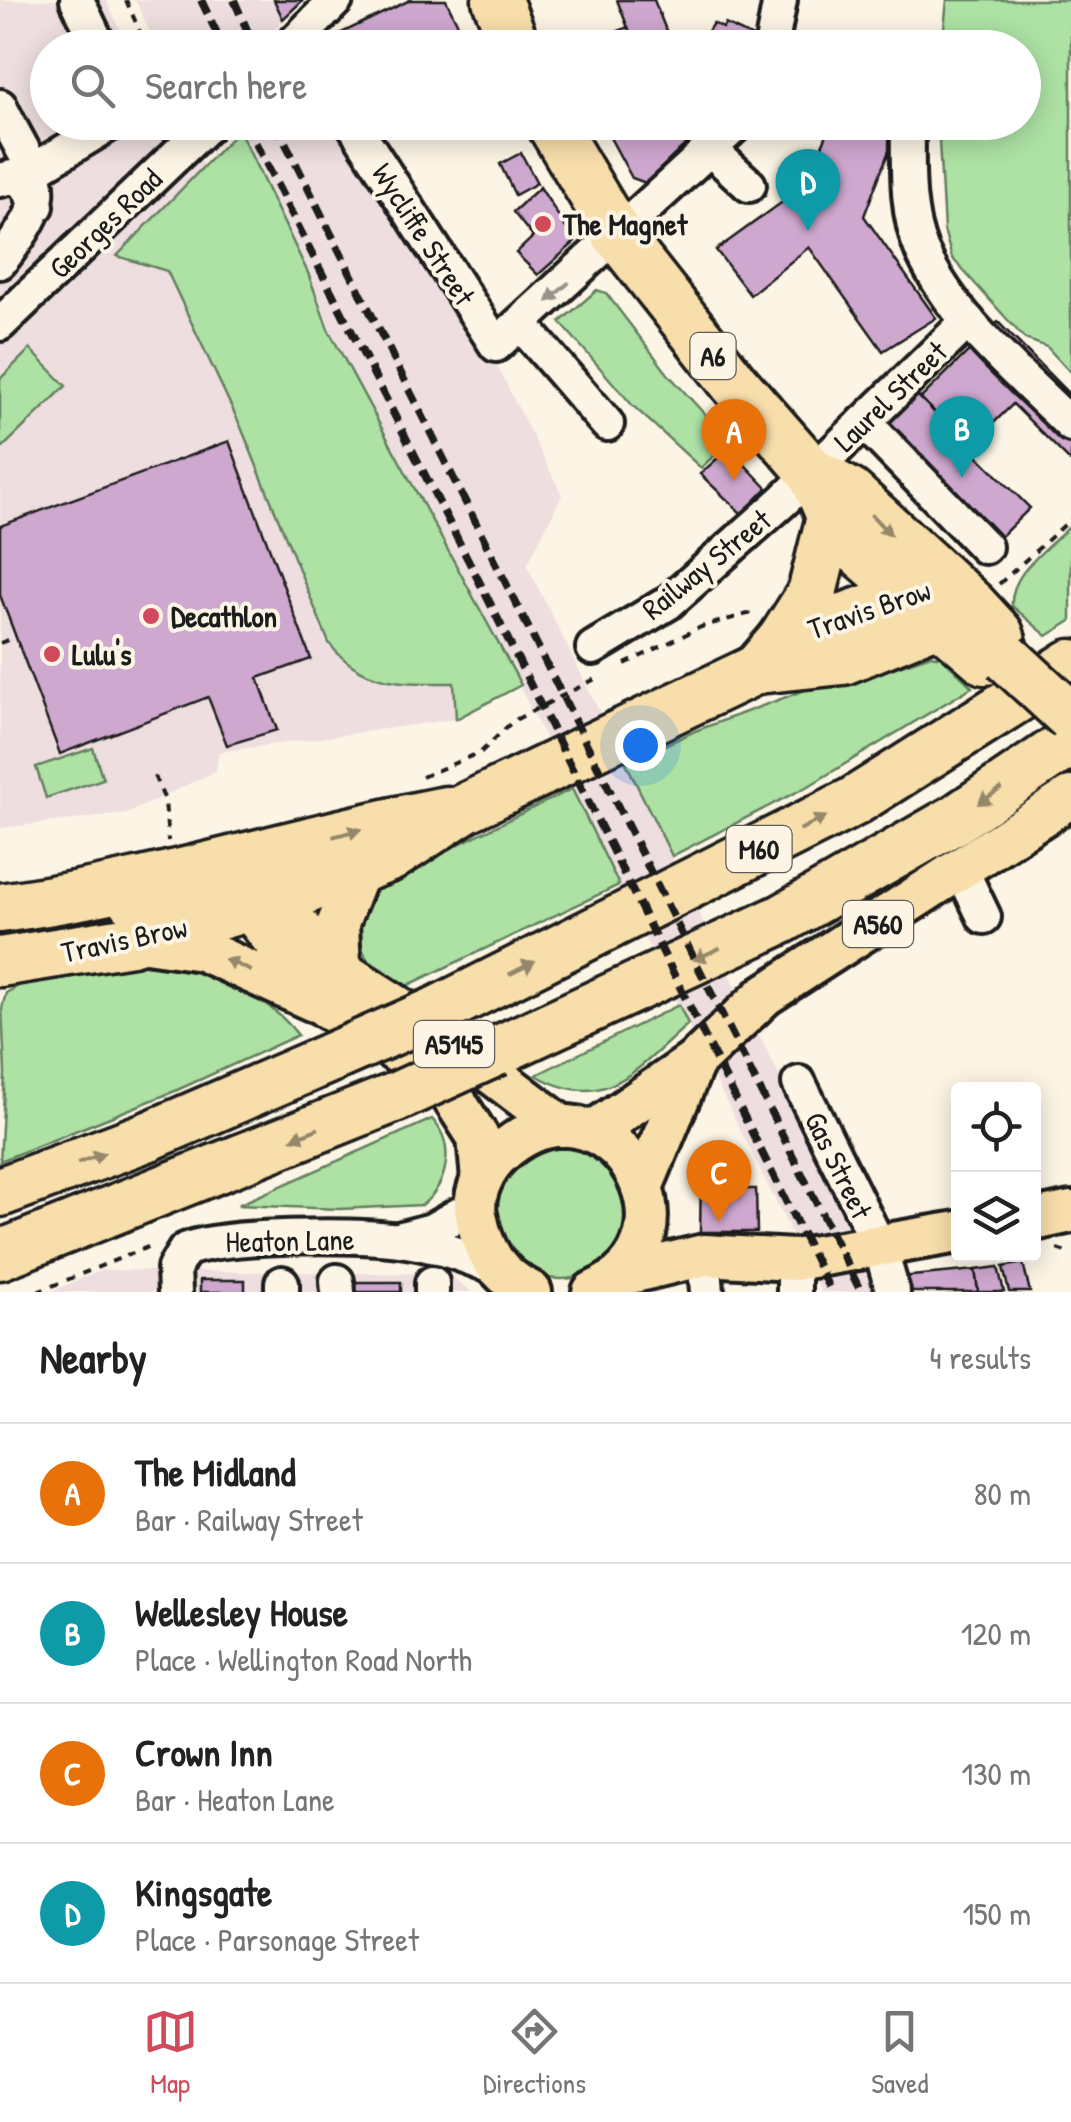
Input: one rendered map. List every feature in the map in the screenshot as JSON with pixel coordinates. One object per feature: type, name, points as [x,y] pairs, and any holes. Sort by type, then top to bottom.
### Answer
[{"type":"highway","points":[[497,0],[509,30]]},
{"type":"highway","name":"A6","points":[[561,140],[618,236],[812,472],[830,521],[940,601]]},
{"type":"highway","name":"A6","points":[[812,472],[850,493],[986,660],[1006,657],[1071,717]]},
{"type":"highway","points":[[769,638],[812,593],[830,521]]},
{"type":"highway","name":"Travis Brow","points":[[14,906],[254,889],[359,870],[390,858],[465,808],[769,638],[844,660],[940,601]]},
{"type":"highway","name":"M60","points":[[0,1192],[149,1136],[435,1012],[853,802],[1071,664]]},
{"type":"highway","name":"M60","points":[[0,1255],[51,1238],[396,1097],[782,919],[956,819],[1071,741]]},
{"type":"highway","name":"Travis Brow","points":[[0,962],[131,941],[254,889],[378,824],[465,808]]},
{"type":"highway","name":"M60","points":[[0,1264],[51,1238]]},
{"type":"main road","name":"A560","points":[[577,1129],[694,1062],[765,995],[954,876],[1071,796]]},
{"type":"main road","points":[[333,989],[338,923],[359,870]]},
{"type":"main road","name":"A5145","points":[[254,889],[333,989],[450,1092],[475,1128],[478,1193]]},
{"type":"main road","name":"A5145","points":[[131,941],[202,950],[333,989],[463,1050],[577,1129]]},
{"type":"main road","name":"A560","points":[[646,1194],[694,1062]]},
{"type":"main road","points":[[531,1292],[495,1268],[480,1237],[478,1193],[495,1158],[536,1130],[577,1129],[626,1156],[672,1233],[705,1274]]},
{"type":"main road","points":[[613,1285],[642,1243],[646,1194]]},
{"type":"main road","points":[[1041,1218],[1071,1212]]},
{"type":"main road","points":[[613,1285],[705,1274],[794,1276],[880,1247],[951,1233]]},
{"type":"street","points":[[76,0],[91,30]]},
{"type":"street","points":[[309,30],[336,0]]},
{"type":"street","points":[[774,30],[780,0]]},
{"type":"street","points":[[4,115],[19,157],[17,176]]},
{"type":"street","points":[[17,176],[87,140]]},
{"type":"street","name":"Georges Road","points":[[0,324],[192,140]]},
{"type":"street","name":"Wycliffe Street","points":[[365,140],[508,335],[607,424]]},
{"type":"street","points":[[508,335],[720,140]]},
{"type":"street","points":[[908,140],[909,200],[922,251],[968,321],[1071,425]]},
{"type":"street","points":[[710,150],[749,185]]},
{"type":"street","points":[[0,262],[38,206],[26,183],[17,176]]},
{"type":"street","name":"Laurel Street","points":[[812,472],[968,321]]},
{"type":"street","points":[[864,422],[985,547]]},
{"type":"street","name":"Railway Street","points":[[599,661],[812,472]]},
{"type":"street","points":[[954,876],[976,921]]},
{"type":"street","name":"Gas Street","points":[[798,1082],[880,1247],[894,1292]]},
{"type":"street","name":"Heaton Lane","points":[[397,1239],[432,1230],[478,1193]]},
{"type":"street","name":"Heaton Lane","points":[[185,1250],[228,1239],[397,1239],[452,1250],[495,1268]]},
{"type":"street","points":[[174,1292],[174,1268],[185,1250]]},
{"type":"path","points":[[126,0],[139,30]]},
{"type":"path","points":[[940,601],[1071,520]]},
{"type":"path","points":[[620,667],[701,627],[769,638]]},
{"type":"path","points":[[0,643],[16,637]]},
{"type":"path","points":[[410,782],[481,752],[513,721],[599,661]]},
{"type":"path","points":[[154,776],[165,800],[168,845]]},
{"type":"path","points":[[156,848],[180,843]]},
{"type":"path","points":[[37,1292],[165,1240],[185,1250]]},
{"type":"shaded area","points":[[0,0],[106,0],[120,30],[30,30],[30,140],[181,140],[207,168],[166,271],[241,427],[329,643],[344,663],[406,683],[454,683],[456,719],[219,752],[216,771],[126,814],[0,828]]},
{"type":"shaded area","points":[[135,0],[303,0],[273,30],[149,30]]},
{"type":"shaded area","points":[[239,140],[359,140],[477,326],[562,495],[527,565],[886,1292],[821,1292],[475,597],[446,600]]},
{"type":"shaded area","points":[[103,1270],[448,1274],[472,1292],[49,1292]]},
{"type":"green space","points":[[947,0],[1071,0],[1071,373],[1047,347],[1025,339],[952,258],[944,230],[939,140],[1041,140],[1041,30],[944,30]]},
{"type":"green space","points":[[229,140],[244,140],[308,273],[328,329],[521,685],[456,719],[454,683],[385,679],[369,675],[342,657],[329,643],[241,427],[167,271],[117,256]]},
{"type":"green space","points":[[597,290],[606,293],[668,374],[729,441],[701,468],[633,406],[560,322]]},
{"type":"green space","points":[[30,349],[66,386],[0,450],[0,379]]},
{"type":"green space","points":[[1071,525],[1071,621],[1047,636],[1012,606],[1013,594],[1033,561]]},
{"type":"green space","points":[[931,655],[942,657],[972,687],[812,784],[672,856],[626,763],[695,731],[877,663],[882,672]]},
{"type":"green space","points":[[93,748],[103,779],[46,798],[36,767]]},
{"type":"green space","points":[[572,789],[619,885],[398,990],[383,977],[362,950],[358,936],[358,921],[373,892],[389,878]]},
{"type":"green space","points":[[131,964],[178,969],[223,981],[264,1003],[298,1035],[175,1091],[0,1161],[5,1074],[2,1008],[6,993],[24,983]]},
{"type":"green space","points":[[679,1005],[688,1024],[619,1081],[582,1090],[560,1086],[536,1075]]},
{"type":"green space","points":[[432,1119],[444,1140],[446,1164],[438,1186],[422,1205],[340,1209],[238,1205]]},
{"type":"green space","points":[[561,1147],[586,1152],[607,1167],[622,1188],[627,1213],[622,1238],[607,1259],[586,1274],[561,1279],[536,1274],[515,1259],[500,1238],[495,1213],[500,1188],[515,1167],[536,1152]]},
{"type":"building","points":[[274,0],[303,0],[283,19]]},
{"type":"building","points":[[410,0],[446,0],[461,30],[348,30]]},
{"type":"building","points":[[617,0],[654,0],[666,30],[629,30]]},
{"type":"building","points":[[713,23],[738,30],[709,30]]},
{"type":"building","points":[[611,140],[690,140],[646,183],[632,178]]},
{"type":"building","points":[[825,140],[893,140],[864,216],[936,318],[883,351],[809,247],[750,295],[716,250],[806,185]]},
{"type":"building","points":[[521,153],[537,183],[515,195],[500,164]]},
{"type":"building","name":"The Magnet","points":[[540,187],[575,242],[538,275],[516,253],[533,237],[513,212]]},
{"type":"building","points":[[998,322],[1071,396],[1071,462],[1013,404],[969,447],[921,398]]},
{"type":"building","points":[[916,394],[1030,508],[992,545],[878,431]]},
{"type":"building","name":"Decathlon","points":[[229,441],[311,659],[258,678],[277,730],[227,745],[208,697],[60,754],[0,595],[0,526]]},
{"type":"building","points":[[729,448],[767,488],[742,514],[700,474]]},
{"type":"building","points":[[740,1164],[744,1174],[724,1181],[720,1170]]},
{"type":"building","points":[[701,1177],[720,1179],[720,1196],[739,1197],[739,1189],[756,1189],[757,1232],[700,1232]]},
{"type":"building","points":[[1023,1263],[1030,1292],[1009,1292],[1003,1267]]},
{"type":"building","points":[[998,1267],[1004,1292],[978,1292],[975,1270]]},
{"type":"building","points":[[975,1270],[978,1292],[902,1292],[901,1277]]},
{"type":"building","points":[[200,1280],[245,1280],[245,1292],[200,1292]]},
{"type":"building","points":[[351,1282],[401,1282],[401,1292],[351,1292]]},
{"type":"railway","points":[[201,0],[215,30]]},
{"type":"railway","points":[[234,0],[247,30]]},
{"type":"railway","points":[[254,140],[484,591],[831,1292]]},
{"type":"railway","points":[[284,140],[861,1292]]},
{"type":"place","name":"The Magnet","points":[[543,224]]},
{"type":"place","name":"Kingsgate","points":[[808,231]]},
{"type":"place","name":"Wellesley House","points":[[962,478]]},
{"type":"place","name":"The Midland","points":[[734,481]]},
{"type":"place","name":"Decathlon","points":[[151,616]]},
{"type":"place","name":"Lulu's","points":[[52,654]]},
{"type":"place","name":"Crown Inn","points":[[719,1222]]}]
